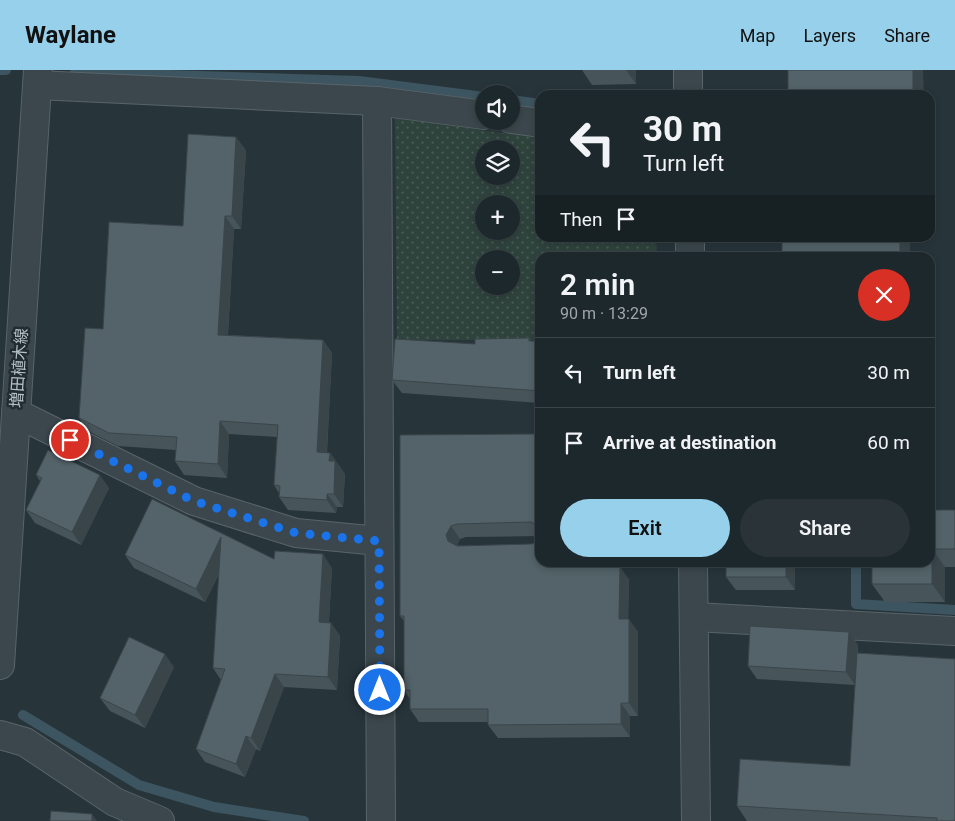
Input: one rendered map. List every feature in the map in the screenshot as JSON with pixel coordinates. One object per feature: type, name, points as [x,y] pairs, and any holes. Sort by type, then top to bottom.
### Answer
[{"type":"street","points":[[688,70],[688,90]]},
{"type":"street","points":[[37,78],[377,101],[475,114]]},
{"type":"street","name":"増田植木線","points":[[0,665],[37,78]]},
{"type":"street","points":[[377,101],[381,821]]},
{"type":"street","points":[[520,120],[535,122]]},
{"type":"street","points":[[16,413],[194,501],[296,533],[379,541]]},
{"type":"street","points":[[693,567],[696,821]]},
{"type":"street","points":[[694,617],[955,631]]},
{"type":"street","points":[[0,735],[25,742],[116,802],[160,821]]},
{"type":"green space","points":[[395,118],[535,137],[535,242],[656,242],[657,252],[535,252],[535,340],[397,340]]},
{"type":"building","points":[[788,70],[913,70],[913,90],[788,90]]},
{"type":"building","points":[[188,134],[236,137],[232,216],[225,216],[218,335],[323,340],[317,452],[330,453],[329,461],[335,461],[334,494],[327,494],[327,500],[279,497],[280,486],[274,485],[278,425],[220,421],[218,464],[175,461],[177,437],[109,433],[79,418],[85,328],[103,329],[109,222],[183,226]]},
{"type":"building","points":[[782,242],[900,242],[900,252],[782,252]]},
{"type":"building","points":[[529,338],[529,341],[535,341],[535,391],[392,380],[395,339],[475,344],[475,339]]},
{"type":"building","points":[[535,434],[535,524],[531,522],[457,524],[451,526],[446,535],[448,541],[457,546],[535,543],[535,567],[620,567],[619,619],[629,619],[629,703],[621,703],[621,724],[488,725],[488,709],[410,709],[410,690],[404,690],[404,616],[400,616],[400,435]]},
{"type":"building","points":[[48,450],[100,475],[72,532],[26,510],[42,478],[36,475]]},
{"type":"building","points":[[152,499],[274,559],[275,551],[323,554],[319,622],[331,623],[328,677],[275,674],[251,738],[246,736],[236,764],[196,749],[225,669],[213,668],[221,537],[196,589],[125,555]]},
{"type":"building","points":[[935,510],[955,510],[955,549],[935,549]]},
{"type":"building","points":[[726,567],[786,567],[786,577],[726,577]]},
{"type":"building","points":[[872,567],[932,567],[932,584],[872,584]]},
{"type":"building","points":[[750,626],[849,632],[846,672],[748,666]]},
{"type":"building","points":[[129,637],[165,654],[135,715],[100,698]]},
{"type":"building","points":[[857,653],[955,659],[955,821],[937,821],[937,818],[737,806],[740,759],[850,766]]},
{"type":"building","points":[[51,811],[92,814],[92,821],[50,821]]},
{"type":"waterway","points":[[0,70],[6,70]]},
{"type":"waterway","points":[[75,72],[359,81],[475,96]]},
{"type":"waterway","points":[[520,101],[535,103]]},
{"type":"waterway","points":[[856,567],[856,604],[955,610]]},
{"type":"waterway","points":[[23,715],[139,785],[214,807],[304,821]]},
{"type":"route","points":[[70,440],[194,501],[296,533],[379,541],[380,690]]}]
